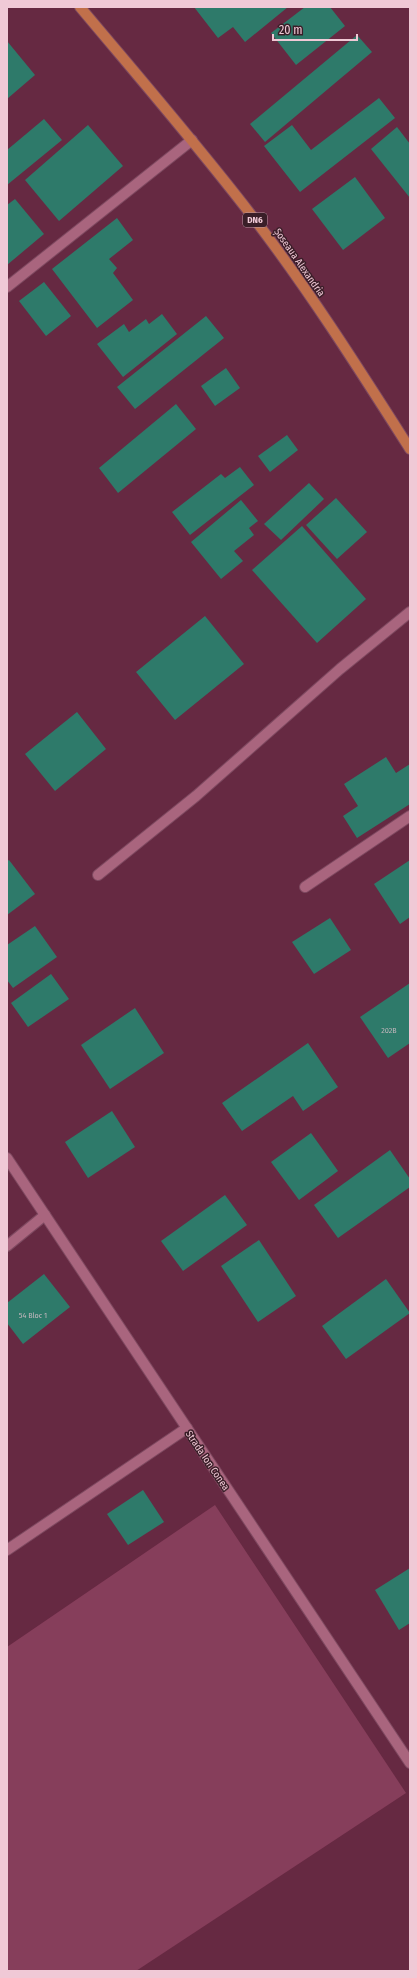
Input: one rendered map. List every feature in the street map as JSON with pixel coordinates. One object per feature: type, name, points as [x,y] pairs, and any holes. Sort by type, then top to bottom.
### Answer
[{"type":"main road","name":"Șoseaua Alexandria","points":[[80,7],[192,140],[250,213],[302,286],[410,449]]},
{"type":"street","points":[[7,287],[192,140]]},
{"type":"street","points":[[98,876],[196,796],[340,669],[410,612]]},
{"type":"street","points":[[305,887],[410,816]]},
{"type":"street","name":"Strada Ion Conea","points":[[7,1158],[410,1763]]},
{"type":"street","points":[[7,1246],[45,1215]]},
{"type":"street","points":[[7,1550],[187,1428]]},
{"type":"shaded area","points":[[215,1505],[406,1793],[136,1971],[7,1971],[7,1647]]},
{"type":"building","points":[[194,7],[288,7],[245,42],[233,27],[218,38]]},
{"type":"building","points":[[305,7],[330,7],[345,26],[296,65],[271,33]]},
{"type":"building","points":[[357,35],[372,52],[265,142],[250,124]]},
{"type":"building","points":[[7,41],[35,75],[7,99]]},
{"type":"building","points":[[379,98],[395,118],[300,192],[264,146],[292,125],[311,150]]},
{"type":"building","points":[[44,119],[62,140],[7,185],[7,150]]},
{"type":"building","points":[[88,125],[123,166],[59,221],[25,180]]},
{"type":"building","points":[[397,127],[410,144],[410,198],[371,149]]},
{"type":"building","points":[[355,177],[385,218],[343,250],[312,209]]},
{"type":"building","points":[[15,199],[44,234],[7,265],[7,205]]},
{"type":"building","points":[[117,218],[133,240],[109,259],[117,268],[113,273],[133,300],[97,328],[52,269]]},
{"type":"building","points":[[44,282],[71,316],[46,336],[19,301]]},
{"type":"building","points":[[162,314],[177,334],[123,377],[97,344],[124,324],[129,332],[146,319],[149,324]]},
{"type":"building","points":[[206,316],[224,338],[135,409],[117,387]]},
{"type":"building","points":[[226,368],[240,388],[215,406],[201,386]]},
{"type":"building","points":[[176,404],[196,429],[118,493],[99,468]]},
{"type":"building","points":[[287,435],[298,450],[270,472],[258,456]]},
{"type":"building","points":[[240,467],[254,485],[190,535],[172,512],[221,474],[225,478]]},
{"type":"building","points":[[309,483],[324,499],[281,540],[264,524]]},
{"type":"building","points":[[336,498],[367,532],[337,559],[306,525]]},
{"type":"building","points":[[241,500],[258,521],[249,528],[254,535],[234,551],[243,561],[221,579],[191,542]]},
{"type":"building","points":[[302,526],[366,599],[317,643],[252,570]]},
{"type":"building","points":[[205,616],[244,664],[175,720],[136,672]]},
{"type":"building","points":[[77,712],[106,749],[55,791],[25,754]]},
{"type":"building","points":[[386,757],[396,773],[410,764],[410,804],[357,838],[343,816],[358,806],[344,784]]},
{"type":"building","points":[[9,860],[35,894],[7,915],[7,861]]},
{"type":"building","points":[[410,860],[410,917],[400,924],[374,884]]},
{"type":"building","points":[[330,918],[351,950],[314,974],[292,942]]},
{"type":"building","points":[[35,926],[57,957],[13,988],[7,980],[7,945]]},
{"type":"building","points":[[51,974],[69,999],[28,1027],[11,1003]]},
{"type":"building","points":[[410,983],[410,1043],[388,1058],[360,1017]]},
{"type":"building","points":[[135,1008],[164,1053],[110,1089],[81,1045]]},
{"type":"building","points":[[308,1043],[338,1087],[303,1111],[293,1096],[242,1131],[222,1103]]},
{"type":"building","points":[[112,1111],[135,1147],[88,1178],[65,1142]]},
{"type":"building","points":[[311,1133],[338,1171],[299,1200],[271,1162]]},
{"type":"building","points":[[390,1150],[410,1179],[410,1187],[338,1238],[314,1205]]},
{"type":"building","points":[[225,1195],[247,1225],[183,1271],[161,1241]]},
{"type":"building","points":[[259,1240],[296,1296],[258,1322],[221,1266]]},
{"type":"building","points":[[44,1274],[70,1307],[23,1344],[7,1323],[7,1303]]},
{"type":"building","points":[[386,1279],[410,1313],[346,1359],[322,1326]]},
{"type":"building","points":[[143,1490],[164,1522],[128,1545],[107,1514]]},
{"type":"building","points":[[410,1568],[410,1623],[399,1630],[375,1590]]}]
